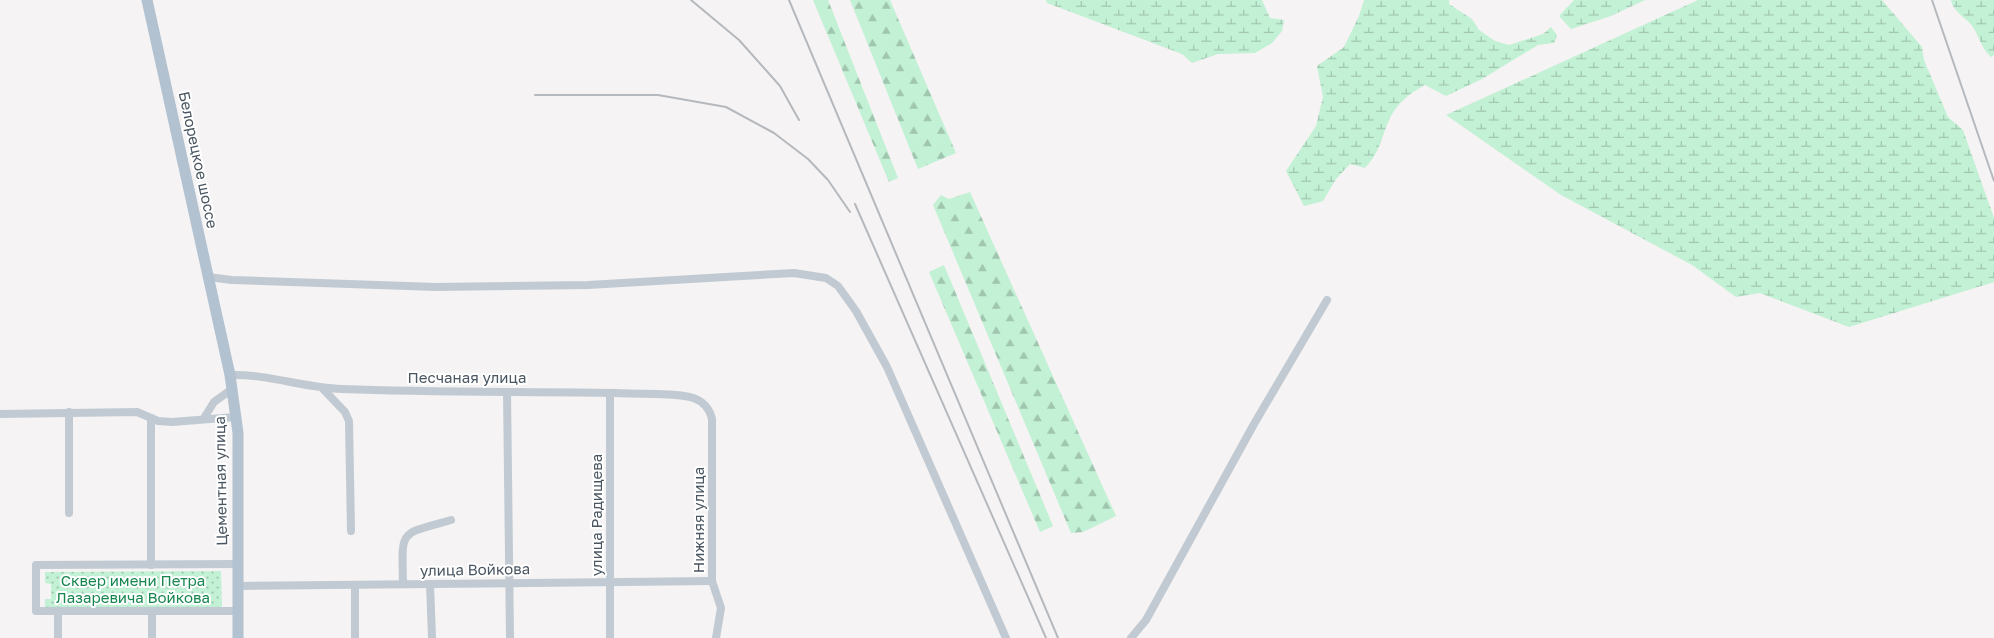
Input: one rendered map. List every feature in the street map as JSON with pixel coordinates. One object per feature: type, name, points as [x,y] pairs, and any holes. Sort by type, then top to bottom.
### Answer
[{"type":"main road","name":"Белорецкое шоссе","points":[[147,0],[220,325]]},
{"type":"main road","name":"Цементная улица","points":[[220,325],[238,433],[238,638]]},
{"type":"street","points":[[208,277],[232,280],[436,287],[588,284],[794,273],[826,278],[838,286],[847,299],[887,367],[1006,638]]},
{"type":"street","points":[[1131,638],[1146,620],[1254,424],[1327,300]]},
{"type":"street","name":"Песчаная улица","points":[[230,376],[262,376],[323,388],[610,393],[684,396],[704,402]]},
{"type":"street","points":[[323,388],[345,412],[349,422],[351,531]]},
{"type":"street","points":[[204,418],[214,402],[232,389]]},
{"type":"street","points":[[508,392],[510,638]]},
{"type":"street","name":"улица Радищева","points":[[610,393],[610,638]]},
{"type":"street","name":"Нижняя улица","points":[[704,402],[710,410],[712,419],[712,581],[721,608],[716,638]]},
{"type":"street","points":[[69,412],[69,513]]},
{"type":"street","points":[[0,414],[136,412],[151,418],[172,422],[236,417]]},
{"type":"street","points":[[151,418],[151,565]]},
{"type":"street","points":[[403,584],[403,543],[406,536],[413,530],[451,520]]},
{"type":"street","points":[[238,564],[36,565],[36,611],[238,612]]},
{"type":"street","name":"улица Войкова","points":[[238,586],[712,581]]},
{"type":"street","points":[[430,584],[432,636]]},
{"type":"street","points":[[354,585],[355,638]]},
{"type":"street","points":[[58,612],[58,638]]},
{"type":"street","points":[[152,612],[152,638]]},
{"type":"green space","points":[[813,0],[828,0],[898,178],[889,182]]},
{"type":"green space","points":[[850,0],[890,0],[956,153],[918,169]]},
{"type":"green space","points":[[1046,0],[1262,0],[1270,18],[1284,20],[1282,31],[1272,43],[1255,53],[1218,54],[1192,63],[1182,54],[1047,3]]},
{"type":"green space","points":[[1364,0],[1449,0],[1449,4],[1472,19],[1479,30],[1495,41],[1509,45],[1543,34],[1551,27],[1557,35],[1554,43],[1538,45],[1482,79],[1446,96],[1425,85],[1414,92],[1392,114],[1377,151],[1365,168],[1350,164],[1336,179],[1323,201],[1304,206],[1286,171],[1316,126],[1323,97],[1317,66],[1344,47],[1359,16]]},
{"type":"green space","points":[[1574,0],[1645,0],[1611,16],[1571,29],[1559,16]]},
{"type":"green space","points":[[1698,0],[1882,0],[1922,47],[1924,60],[1948,117],[1963,130],[1994,218],[1994,282],[1849,327],[1760,293],[1736,297],[1692,265],[1561,195],[1446,115]]},
{"type":"green space","points":[[1951,0],[1994,0],[1994,55],[1991,57],[1988,54],[1973,27],[1954,8]]},
{"type":"green space","points":[[970,192],[1116,516],[1083,532],[1071,533],[933,205],[941,195],[949,199]]},
{"type":"green space","points":[[944,265],[1053,526],[1040,532],[929,272]]},
{"type":"green space","name":"Сквер имени Петра Лазаревича Войкова","points":[[221,571],[222,608],[45,609],[45,599],[51,599],[51,584],[45,583],[45,572]]},
{"type":"railway","points":[[691,0],[739,40],[780,86],[799,120]]},
{"type":"railway","points":[[789,0],[1058,638]]},
{"type":"railway","points":[[1932,0],[1994,181]]},
{"type":"railway","points":[[535,95],[658,95],[726,107],[774,133],[808,159],[828,180],[850,212]]},
{"type":"railway","points":[[855,204],[1046,638]]}]
